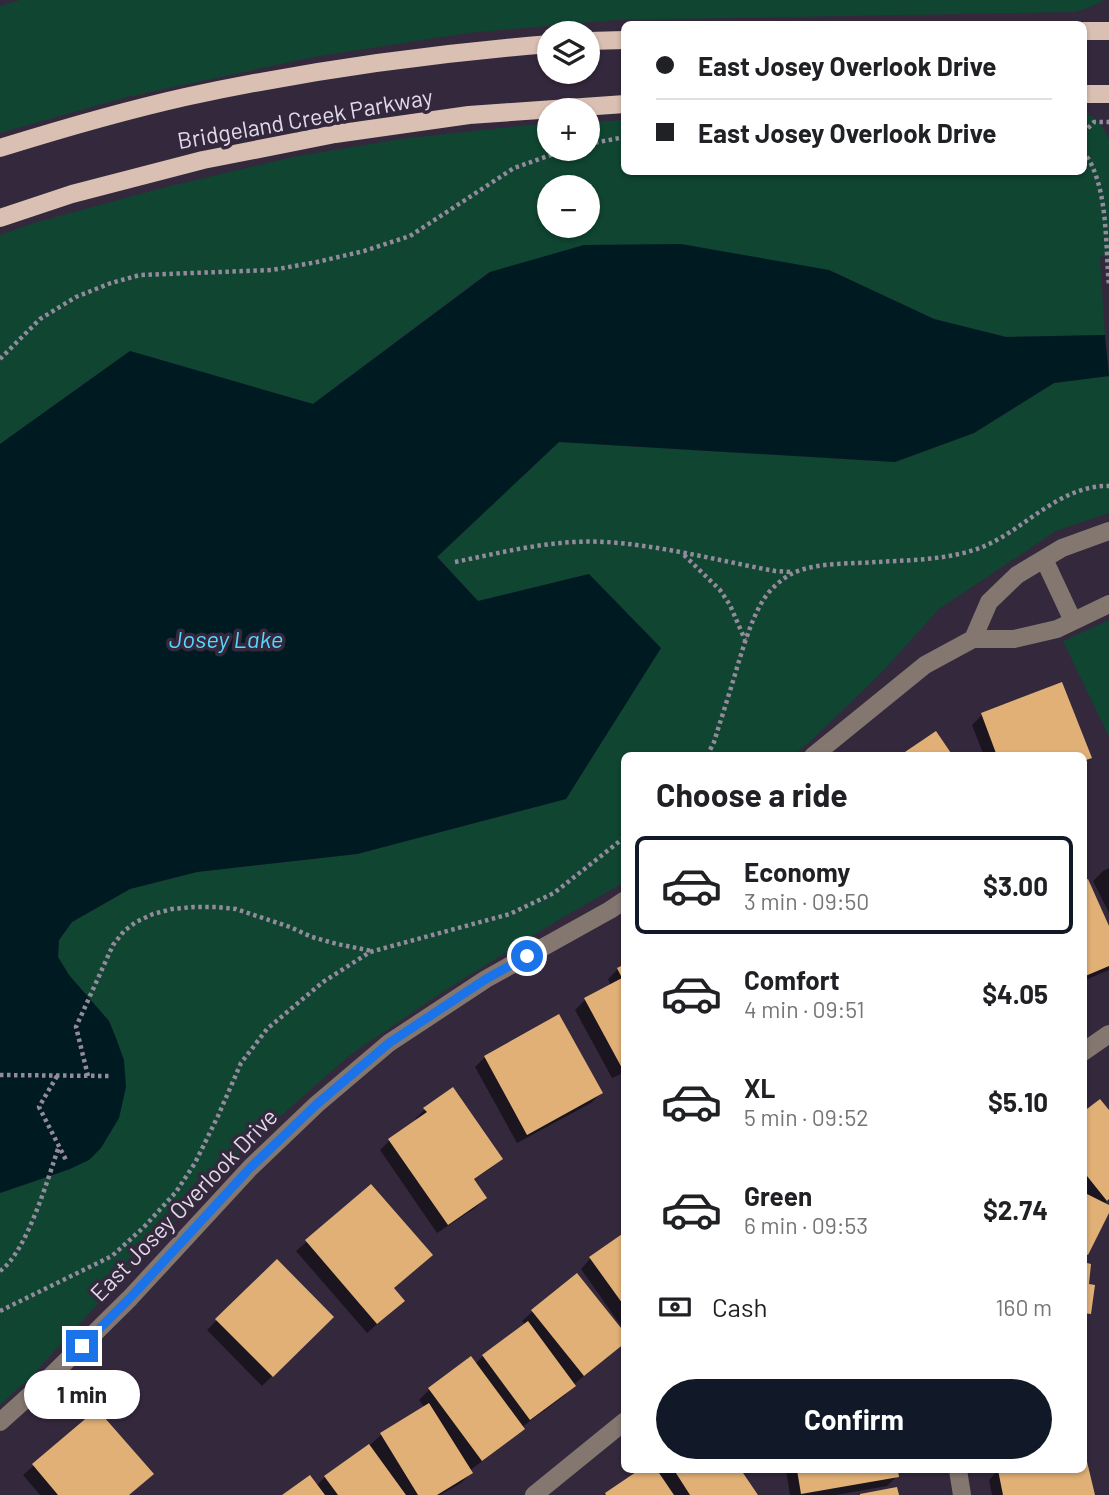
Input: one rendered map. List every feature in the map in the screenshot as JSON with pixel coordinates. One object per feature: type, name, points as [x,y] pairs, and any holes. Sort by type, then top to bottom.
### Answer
[{"type":"main road","points":[[1087,32],[1109,31]]},
{"type":"main road","points":[[600,41],[621,40]]},
{"type":"main road","name":"Bridgeland Creek Parkway","points":[[0,148],[57,130],[185,97],[293,77],[464,51],[537,45]]},
{"type":"main road","points":[[1087,94],[1109,94]]},
{"type":"main road","name":"Bridgeland Creek Parkway","points":[[0,218],[72,194],[203,160],[335,134],[469,115],[621,104]]},
{"type":"street","points":[[974,639],[989,602],[1017,575],[1062,548],[1109,531]]},
{"type":"street","points":[[1044,559],[1073,621]]},
{"type":"street","points":[[818,752],[925,665],[974,639],[1014,639],[1057,629],[1109,604]]},
{"type":"street","name":"East Josey Overlook Drive","points":[[0,1422],[130,1298],[250,1168],[317,1104],[379,1051],[486,979],[621,903]]},
{"type":"street","points":[[1087,1049],[1109,1034]]},
{"type":"street","points":[[534,1495],[621,1424]]},
{"type":"street","points":[[958,1473],[962,1495]]},
{"type":"path","points":[[1087,129],[1094,122],[1109,122]]},
{"type":"path","points":[[600,142],[621,138]]},
{"type":"path","points":[[1087,156],[1092,162],[1100,191],[1109,285]]},
{"type":"path","points":[[0,359],[40,320],[76,297],[111,283],[140,275],[272,270],[364,251],[410,236],[514,168],[537,160]]},
{"type":"path","points":[[709,752],[745,641],[762,602],[782,579],[795,572],[821,566],[931,558],[978,549],[1006,536],[1055,502],[1076,491],[1109,486]]},
{"type":"path","points":[[455,562],[538,545],[605,542],[795,572]]},
{"type":"path","points":[[684,554],[720,590],[730,605],[745,641]]},
{"type":"path","points":[[0,1311],[112,1256],[144,1227],[176,1192],[195,1163],[240,1063],[267,1029],[323,982],[370,952],[510,914],[554,893],[621,840]]},
{"type":"path","points":[[88,1076],[76,1027],[113,945],[130,926],[153,914],[194,907],[236,909],[312,937],[374,951]]},
{"type":"path","points":[[0,1075],[109,1076]]},
{"type":"path","points":[[57,1076],[39,1107],[66,1160]]},
{"type":"path","points":[[0,1271],[15,1256],[23,1242],[59,1146]]},
{"type":"green space","points":[[20,0],[1103,0],[1076,12],[537,21],[537,27],[468,33],[314,57],[127,97],[0,133],[0,6]]},
{"type":"green space","points":[[1087,114],[1099,123],[1109,140],[1109,256],[1100,257],[1105,335],[1006,337],[934,319],[829,270],[489,272],[313,404],[130,351],[0,444],[0,235],[162,188],[293,157],[400,139],[537,125],[537,161],[600,161],[600,121],[621,120],[621,175],[1087,175]]},
{"type":"green space","points":[[1109,376],[1109,513],[1056,531],[939,609],[883,671],[798,752],[621,752],[621,884],[444,991],[350,1055],[250,1143],[31,1377],[0,1405],[0,1193],[70,1169],[109,1021],[69,975],[58,957],[59,940],[72,922],[130,889],[197,872],[357,854],[566,799],[589,574],[478,601],[437,556],[559,442],[895,462],[974,433],[1054,383]]},
{"type":"green space","points":[[1109,620],[1109,737],[1063,641]]},
{"type":"water","name":"Josey Lake","points":[[681,244],[829,270],[934,319],[1006,337],[1105,335],[1109,376],[1054,383],[974,433],[895,462],[559,442],[437,557],[478,601],[589,574],[661,648],[566,799],[357,854],[197,872],[130,889],[72,922],[59,940],[58,957],[69,975],[109,1021],[116,1038],[124,1060],[126,1087],[119,1118],[101,1148],[89,1160],[0,1193],[0,444],[130,351],[313,404],[490,272],[584,245]]},
{"type":"building","points":[[1062,682],[1092,758],[1087,760],[1087,752],[996,752],[981,713]]},
{"type":"building","points":[[936,731],[950,752],[905,752]]},
{"type":"building","points":[[1087,879],[1109,926],[1109,966],[1087,975]]},
{"type":"building","points":[[621,979],[621,1066],[584,998]]},
{"type":"building","points":[[559,1014],[603,1093],[527,1135],[484,1056]]},
{"type":"building","points":[[453,1087],[503,1159],[474,1179],[487,1198],[448,1225],[388,1139],[427,1112],[423,1108]]},
{"type":"building","points":[[1100,1099],[1109,1110],[1107,1201],[1087,1176],[1087,1109]]},
{"type":"building","points":[[371,1184],[433,1255],[394,1288],[405,1301],[377,1324],[305,1240]]},
{"type":"building","points":[[1087,1194],[1109,1205],[1109,1213],[1088,1255]]},
{"type":"building","points":[[621,1235],[621,1301],[589,1257]]},
{"type":"building","points":[[277,1259],[334,1317],[273,1377],[215,1319]]},
{"type":"building","points":[[1087,1263],[1091,1264],[1089,1284],[1095,1285],[1091,1314],[1087,1314]]},
{"type":"building","points":[[577,1273],[621,1328],[621,1346],[584,1376],[531,1310]]},
{"type":"building","points":[[528,1321],[576,1386],[530,1420],[482,1355]]},
{"type":"building","points":[[471,1356],[525,1429],[482,1461],[428,1388]]},
{"type":"building","points":[[429,1403],[473,1473],[437,1495],[418,1495],[380,1433]]},
{"type":"building","points":[[97,1409],[154,1474],[129,1495],[58,1495],[32,1464]]},
{"type":"building","points":[[369,1444],[406,1495],[338,1495],[324,1476]]},
{"type":"building","points":[[1087,1462],[1095,1495],[1003,1495],[999,1473],[1087,1473]]},
{"type":"building","points":[[635,1473],[659,1473],[674,1495],[606,1495],[605,1493]]},
{"type":"building","points":[[676,1473],[743,1473],[758,1495],[690,1495]]},
{"type":"building","points":[[798,1473],[898,1473],[899,1477],[801,1494]]},
{"type":"building","points":[[310,1475],[325,1495],[282,1495]]},
{"type":"building","points":[[897,1487],[899,1495],[860,1495],[860,1494]]},
{"type":"route","points":[[82,1346],[250,1168],[317,1104],[389,1043],[486,979],[527,956]]}]
